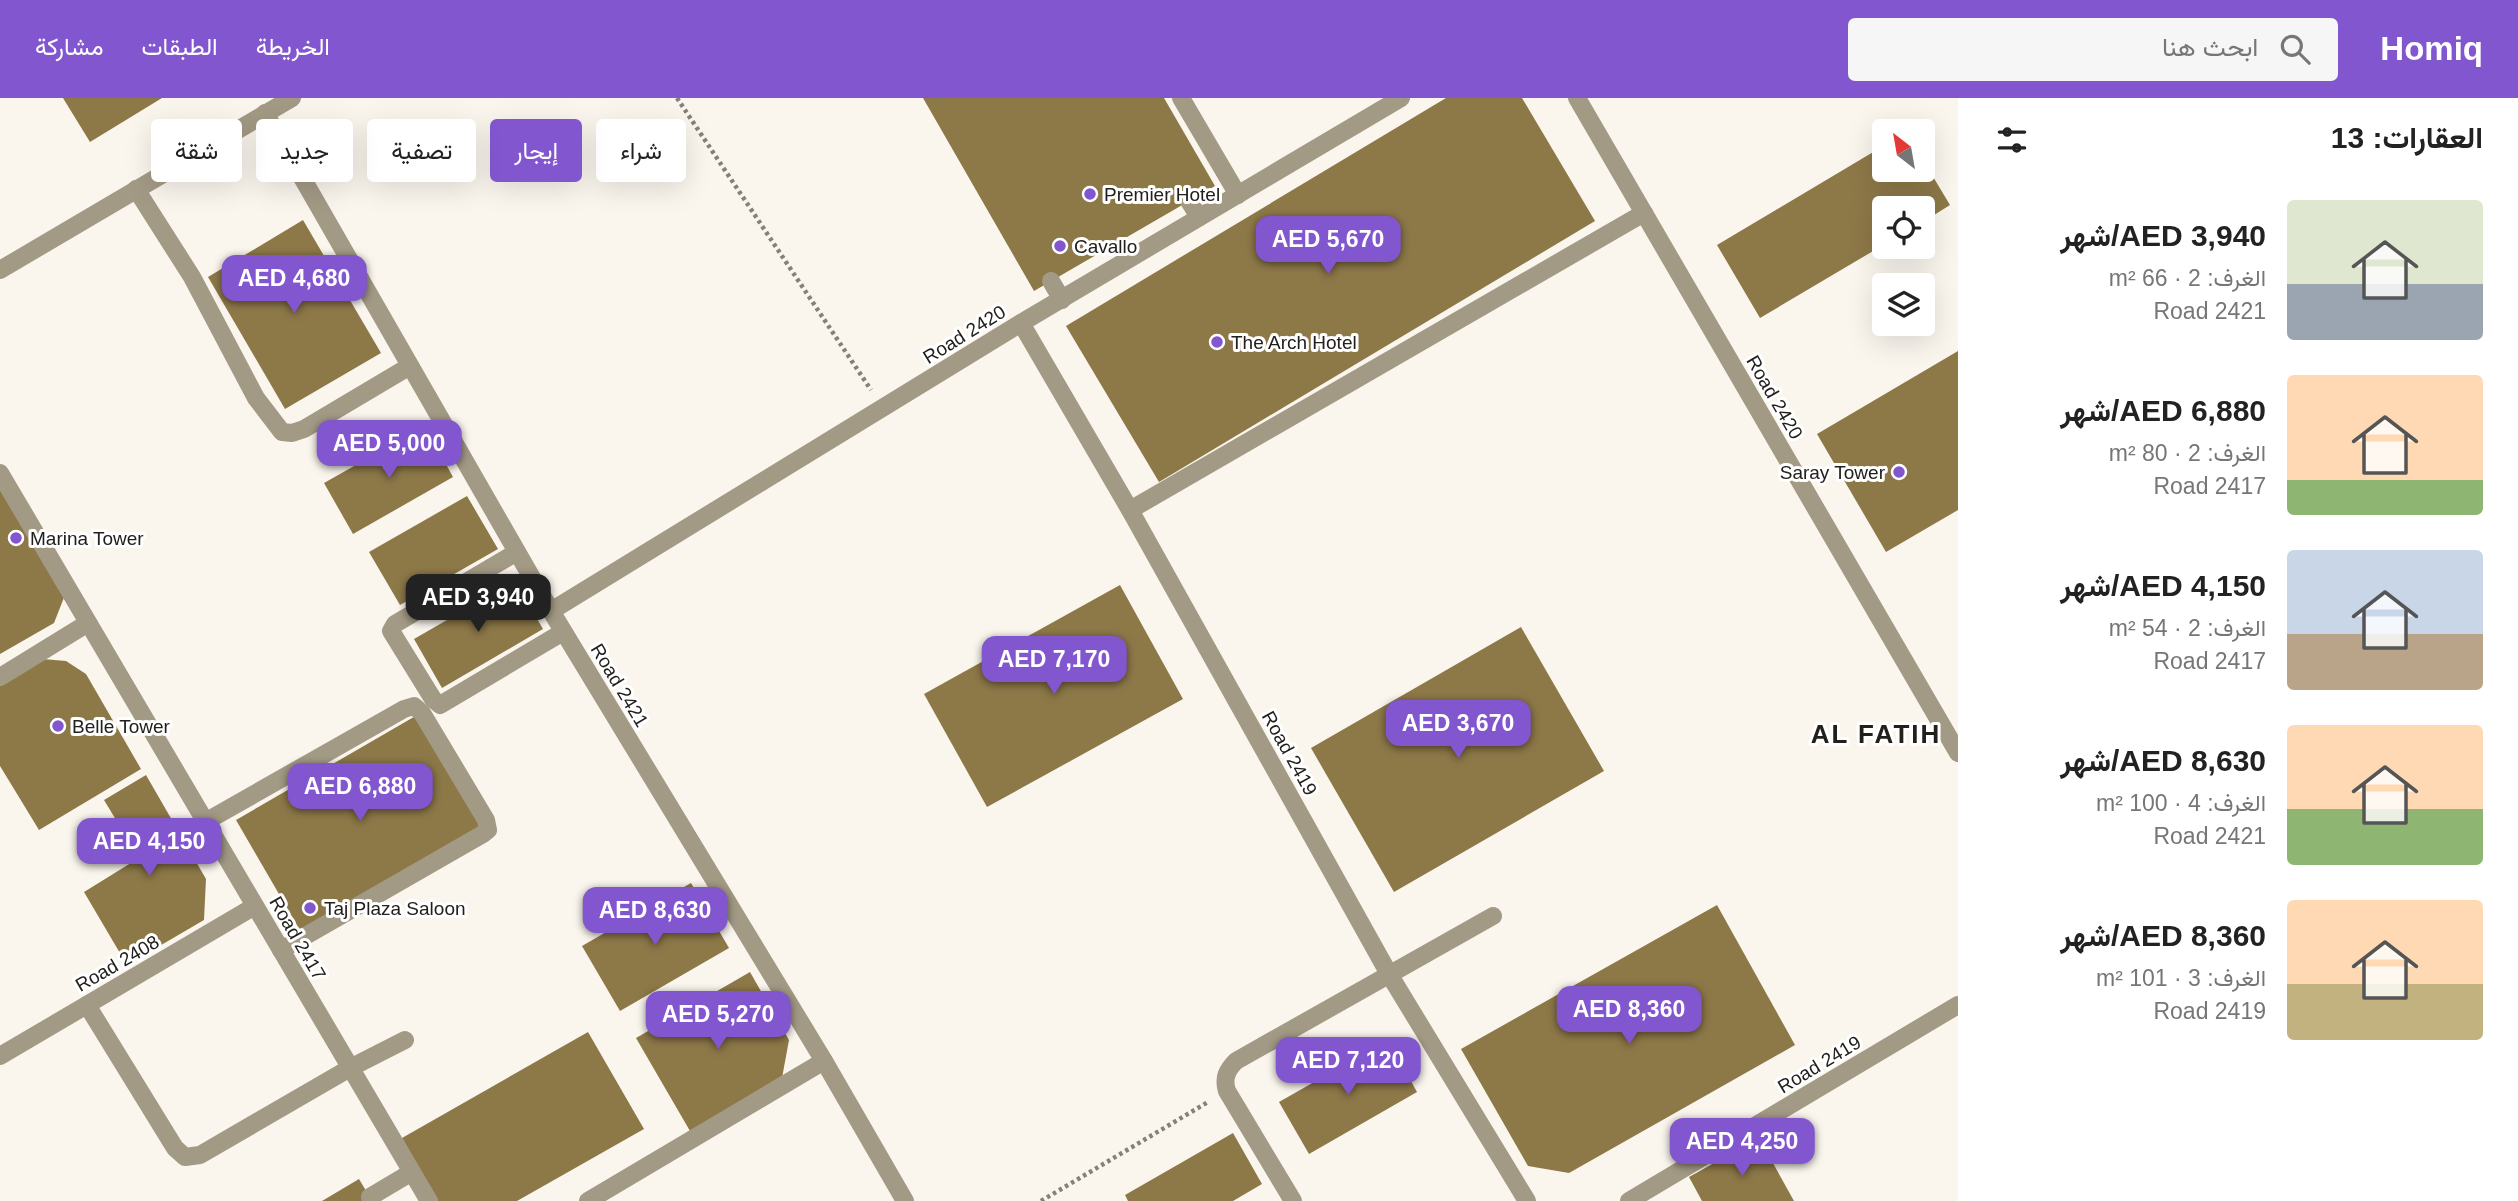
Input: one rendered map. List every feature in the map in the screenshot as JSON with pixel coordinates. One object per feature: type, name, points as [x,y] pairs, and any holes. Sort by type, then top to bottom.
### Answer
[{"type":"street","points":[[0,270],[292,98]]},
{"type":"street","points":[[1181,98],[1238,195]]},
{"type":"street","name":"Road 2420","points":[[551,611],[1021,323],[1401,98]]},
{"type":"street","name":"Road 2420","points":[[1577,98],[1958,753]]},
{"type":"street","name":"Road 2421","points":[[265,113],[563,632],[824,1061],[905,1201]]},
{"type":"street","points":[[136,189],[192,277],[256,398],[282,432],[292,433],[304,429],[410,366]]},
{"type":"street","points":[[1189,201],[1199,217]]},
{"type":"street","points":[[1129,510],[1644,213]]},
{"type":"street","points":[[1051,281],[1062,300]]},
{"type":"street","name":"Road 2419","points":[[1021,323],[1389,974],[1527,1201]]},
{"type":"street","name":"Road 2417","points":[[0,473],[429,1201]]},
{"type":"street","points":[[517,552],[395,624],[391,631],[433,699],[440,705],[563,632]]},
{"type":"street","points":[[0,677],[89,624]]},
{"type":"street","points":[[205,822],[414,706],[422,713],[486,820],[488,830],[483,834],[281,950]]},
{"type":"street","name":"Road 2408","points":[[0,1056],[87,1005],[145,963],[255,906]]},
{"type":"street","points":[[1293,1201],[1227,1091],[1226,1074],[1236,1061],[1493,916]]},
{"type":"street","points":[[87,1005],[175,1148],[186,1157],[200,1154],[220,1144],[350,1068],[405,1040]]},
{"type":"street","name":"Road 2419","points":[[1629,1201],[1958,1005]]},
{"type":"street","points":[[588,1201],[824,1061]]},
{"type":"street","points":[[370,1197],[412,1172]]},
{"type":"path","points":[[677,98],[883,408]]},
{"type":"path","points":[[1041,1201],[1227,1091]]},
{"type":"building","points":[[63,98],[162,98],[90,142]]},
{"type":"building","name":"Premier Hotel","points":[[923,98],[1164,98],[1215,186],[1034,291]]},
{"type":"building","points":[[1446,98],[1522,98],[1595,221],[1159,482],[1066,326]]},
{"type":"building","points":[[1872,153],[1872,182],[1936,182],[1950,205],[1935,214],[1935,196],[1872,196],[1872,252],[1760,318],[1717,245]]},
{"type":"building","points":[[303,220],[381,353],[285,409],[208,277]]},
{"type":"building","name":"Saray Tower","points":[[1958,351],[1958,510],[1886,552],[1817,434]]},
{"type":"building","points":[[425,426],[453,477],[353,534],[324,483]]},
{"type":"building","name":"Marina Tower","points":[[0,482],[65,595],[54,623],[0,654]]},
{"type":"building","points":[[467,496],[498,549],[400,605],[369,552]]},
{"type":"building","points":[[515,581],[543,629],[442,688],[414,639]]},
{"type":"building","points":[[1120,585],[1183,699],[987,807],[924,694]]},
{"type":"building","points":[[1521,627],[1604,771],[1394,892],[1311,748]]},
{"type":"building","name":"Belle Tower","points":[[43,659],[66,661],[86,674],[141,769],[39,830],[0,766],[0,686]]},
{"type":"building","points":[[419,714],[484,826],[301,932],[236,820]]},
{"type":"building","points":[[146,775],[206,879],[204,920],[127,965],[84,892],[139,858],[104,800]]},
{"type":"building","points":[[691,883],[729,948],[620,1011],[582,946]]},
{"type":"building","points":[[1717,905],[1795,1045],[1569,1173],[1528,1166],[1461,1049]]},
{"type":"building","points":[[750,972],[789,1040],[782,1078],[690,1131],[636,1038]]},
{"type":"building","points":[[588,1032],[644,1129],[517,1201],[438,1201],[402,1138]]},
{"type":"building","points":[[1388,1040],[1417,1092],[1309,1154],[1279,1102]]},
{"type":"building","points":[[1233,1133],[1262,1184],[1233,1201],[1128,1201],[1125,1195]]},
{"type":"building","points":[[1759,1138],[1794,1201],[1702,1201],[1689,1177]]},
{"type":"building","points":[[359,1179],[372,1201],[322,1201]]},
{"type":"place","name":"Premier Hotel","points":[[1090,194]]},
{"type":"place","name":"Cavallo","points":[[1060,246]]},
{"type":"place","name":"The Arch Hotel","points":[[1217,342]]},
{"type":"place","name":"Saray Tower","points":[[1899,472]]},
{"type":"place","name":"Marina Tower","points":[[16,538]]},
{"type":"place","name":"Belle Tower","points":[[58,726]]},
{"type":"place","name":"Taj Plaza Saloon","points":[[310,908]]},
{"type":"district","name":"AL FATIH","points":[[1876,734]]}]
